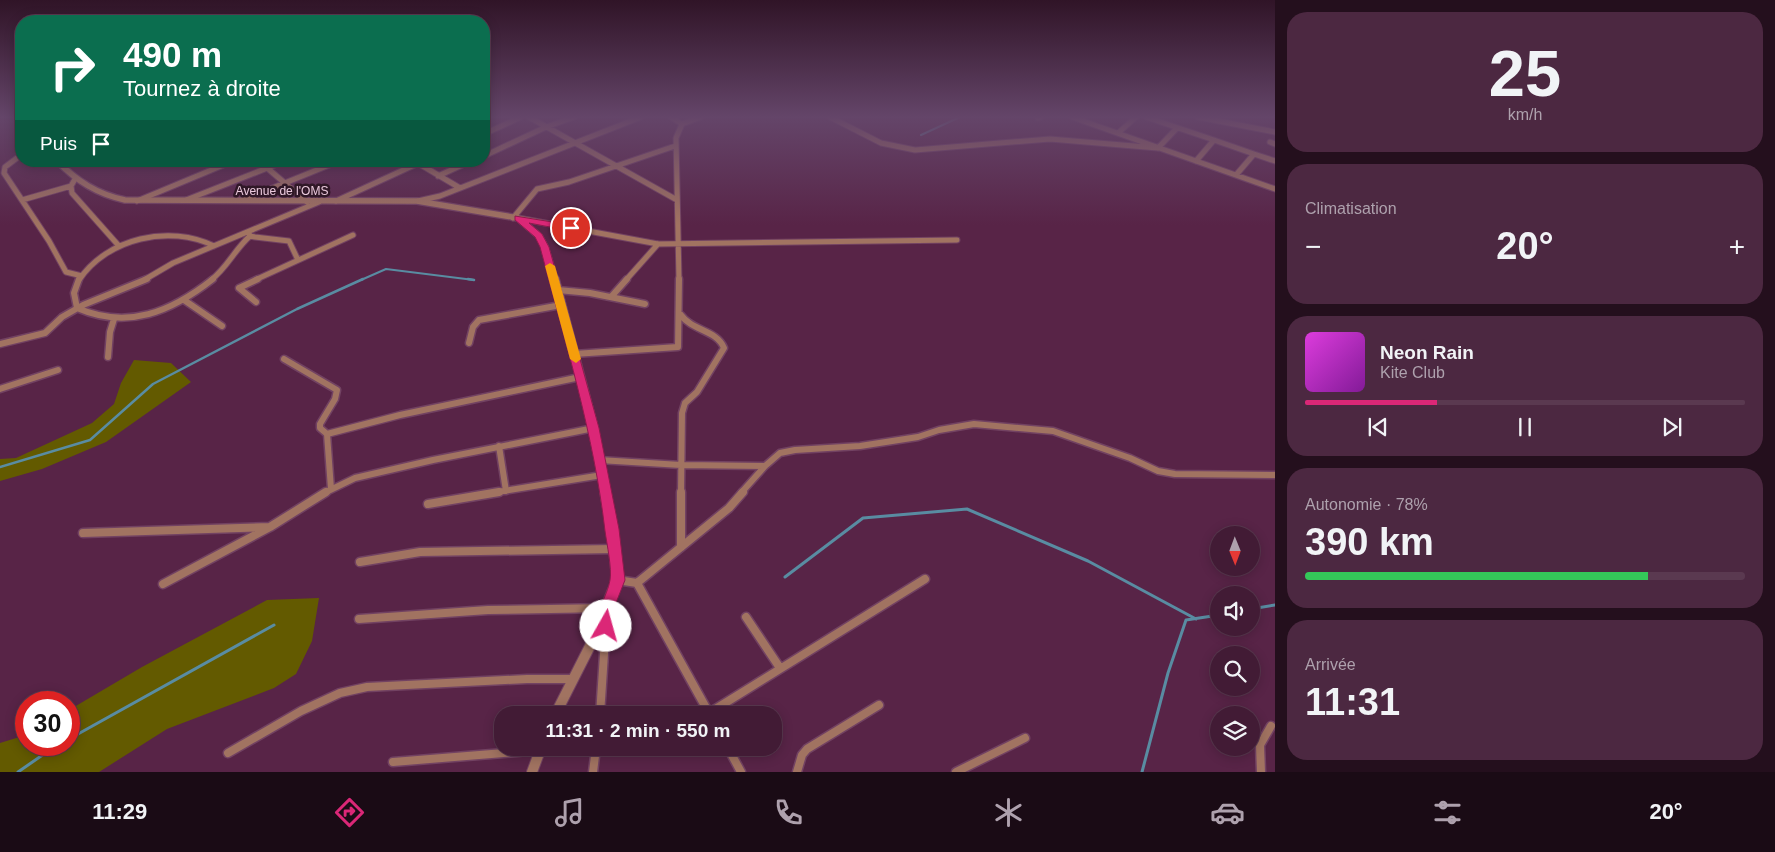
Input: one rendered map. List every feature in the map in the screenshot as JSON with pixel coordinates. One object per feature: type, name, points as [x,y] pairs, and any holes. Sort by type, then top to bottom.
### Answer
[{"type":"street","points":[[417,201],[460,188],[549,153]]},
{"type":"street","points":[[594,153],[678,200]]},
{"type":"street","points":[[516,218],[537,189],[569,182],[654,153]]},
{"type":"street","points":[[574,354],[678,348],[680,311],[675,153]]},
{"type":"street","points":[[1173,153],[1275,189]]},
{"type":"street","points":[[1196,161],[1203,153]]},
{"type":"street","points":[[1236,175],[1254,154],[1275,161]]},
{"type":"street","points":[[15,160],[3,170],[49,241],[66,272],[82,276]]},
{"type":"street","name":"Avenue de l'OMS","points":[[62,167],[75,179],[103,195],[136,201],[417,201],[516,218]]},
{"type":"street","points":[[136,201],[218,167]]},
{"type":"street","points":[[238,202],[325,167]]},
{"type":"street","points":[[334,202],[408,167]]},
{"type":"street","points":[[426,167],[460,188]]},
{"type":"street","points":[[438,176],[458,167]]},
{"type":"street","points":[[182,202],[267,168],[307,202]]},
{"type":"street","points":[[75,179],[71,186],[72,193],[119,246]]},
{"type":"street","points":[[22,200],[71,186]]},
{"type":"street","points":[[0,344],[45,333],[62,316],[77,308],[152,277],[173,263],[249,234],[319,202]]},
{"type":"street","points":[[516,218],[658,244],[678,245],[957,240]]},
{"type":"street","points":[[516,218],[539,236],[558,290],[594,428],[618,580],[590,646],[559,706]]},
{"type":"street","points":[[77,308],[98,317],[114,319],[164,309],[184,300],[220,273],[234,251],[249,234]]},
{"type":"street","points":[[249,234],[290,241],[298,260]]},
{"type":"street","points":[[256,302],[239,288],[353,235]]},
{"type":"street","points":[[77,308],[74,291],[82,276],[97,259],[119,246],[150,238],[175,236],[200,239],[214,246]]},
{"type":"street","points":[[611,297],[658,244]]},
{"type":"street","points":[[558,290],[611,297],[645,304]]},
{"type":"street","points":[[184,300],[222,326]]},
{"type":"street","points":[[469,343],[473,327],[479,320],[561,305]]},
{"type":"street","points":[[680,311],[684,320],[689,325],[720,338],[724,342],[724,348],[697,392],[684,407],[681,424],[681,547]]},
{"type":"street","points":[[108,358],[110,332],[114,319]]},
{"type":"street","points":[[284,359],[337,390],[335,399],[320,424],[320,428],[327,434],[331,489]]},
{"type":"street","points":[[0,389],[58,370]]},
{"type":"street","points":[[327,434],[400,415],[580,377]]},
{"type":"street","points":[[618,580],[637,583],[730,508],[765,466],[780,453],[795,450],[860,446],[918,438],[939,430],[974,424],[1053,431],[1158,470],[1175,474],[1275,474]]},
{"type":"street","points":[[163,584],[270,527],[331,489],[355,478],[392,468],[594,428]]},
{"type":"street","points":[[499,446],[506,491]]},
{"type":"street","points":[[599,460],[681,465],[765,466]]},
{"type":"street","points":[[428,504],[602,475]]},
{"type":"street","points":[[82,533],[270,527]]},
{"type":"street","points":[[360,562],[420,552],[614,549]]},
{"type":"street","points":[[722,706],[780,668],[925,579]]},
{"type":"street","points":[[637,583],[706,706]]},
{"type":"street","points":[[359,619],[488,610],[607,608]]},
{"type":"street","points":[[601,706],[607,608]]},
{"type":"street","points":[[746,617],[780,668]]},
{"type":"street","points":[[228,753],[301,711],[340,693],[367,687],[527,679],[571,680]]},
{"type":"street","points":[[797,772],[803,752],[811,744],[826,738],[879,705]]},
{"type":"street","points":[[1261,772],[1260,745],[1270,726]]},
{"type":"street","points":[[956,772],[1024,738]]},
{"type":"street","points":[[393,762],[494,753]]},
{"type":"street","points":[[532,772],[538,756]]},
{"type":"street","points":[[594,772],[595,756]]},
{"type":"street","points":[[732,756],[741,772]]},
{"type":"shaded area","points":[[134,360],[171,363],[191,382],[106,442],[42,469],[0,481],[0,459],[16,458],[92,423],[114,404],[121,383]]},
{"type":"shaded area","points":[[319,598],[312,641],[296,674],[274,688],[167,729],[99,772],[0,772],[0,743],[15,738],[15,756],[80,756],[80,704],[142,667],[267,600]]},
{"type":"waterway","points":[[361,280],[386,269],[474,280],[468,279]]},
{"type":"waterway","points":[[0,467],[90,440],[153,384],[297,309],[363,279]]},
{"type":"waterway","points":[[785,577],[863,518],[967,509],[1088,561],[1195,619]]},
{"type":"waterway","points":[[1260,608],[1275,605]]},
{"type":"waterway","points":[[1195,619],[1210,616]]},
{"type":"waterway","points":[[1142,772],[1168,673],[1186,620],[1195,619]]},
{"type":"waterway","points":[[80,733],[274,625]]},
{"type":"waterway","points":[[18,772],[41,756]]},
{"type":"slow traffic","points":[[550,266],[576,359]]},
{"type":"route","points":[[571,228],[518,218],[539,236],[544,247],[558,290],[594,428],[612,529],[618,580],[607,608],[606,626]]}]
